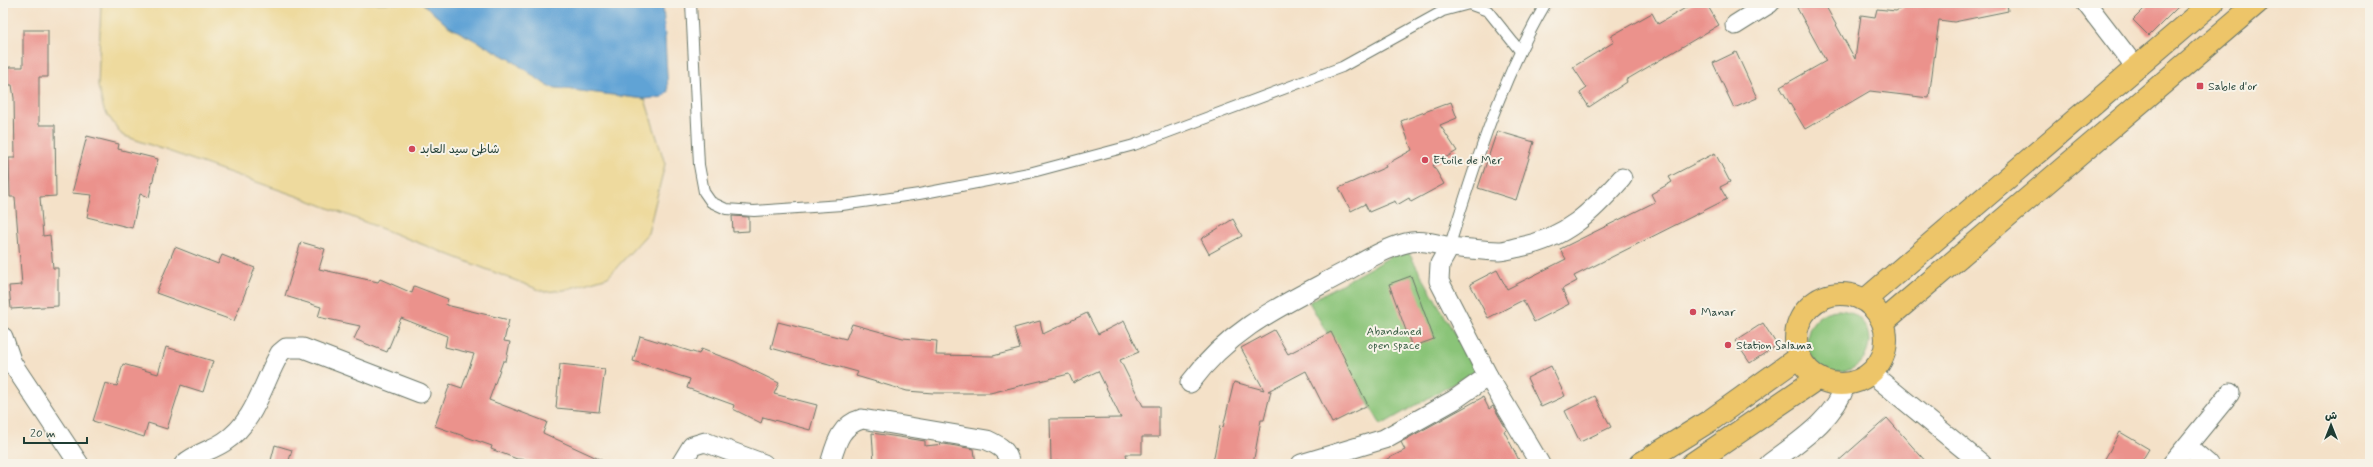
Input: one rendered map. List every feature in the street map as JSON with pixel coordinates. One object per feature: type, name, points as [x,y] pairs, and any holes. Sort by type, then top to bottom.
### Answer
[{"type":"main road","points":[[1865,300],[2212,3]]},
{"type":"main road","points":[[1883,322],[2258,3]]},
{"type":"main road","points":[[1837,294],[1851,295],[1865,300],[1875,310],[1883,322],[1886,336],[1885,350],[1880,362],[1871,373],[1855,382],[1846,384],[1831,383],[1818,378],[1807,369],[1799,357],[1796,344],[1796,329],[1802,316],[1811,305],[1823,298],[1837,294]]},
{"type":"main road","points":[[1640,464],[1711,420],[1799,357]]},
{"type":"main road","points":[[1692,464],[1818,378]]},
{"type":"street","points":[[1735,26],[1770,3]]},
{"type":"street","points":[[2086,3],[2136,68]]},
{"type":"street","points":[[1190,382],[1206,361],[1234,335],[1264,315],[1384,251],[1407,243],[1434,243],[1449,248],[1500,251],[1538,243],[1568,229],[1600,203],[1622,178]]},
{"type":"street","points":[[1449,248],[1440,264],[1440,281],[1488,376],[1540,464]]},
{"type":"street","points":[[3,337],[12,363],[79,464]]},
{"type":"street","points":[[184,464],[225,441],[241,427],[254,410],[280,353],[286,348],[303,348],[420,393]]},
{"type":"street","points":[[1871,373],[1982,464]]},
{"type":"street","points":[[1301,464],[1384,439],[1454,400],[1488,376]]},
{"type":"street","points":[[1770,464],[1808,434],[1831,413],[1842,397],[1846,384]]},
{"type":"street","points":[[2172,464],[2230,393]]},
{"type":"street","points":[[830,464],[843,430],[851,422],[862,419],[987,440],[999,445],[1008,454],[1010,464]]},
{"type":"street","points":[[681,464],[692,446],[705,442],[764,464]]},
{"type":"street","points":[[2187,446],[2208,464]]},
{"type":"lane","points":[[691,3],[699,165],[704,192],[711,202],[726,209],[754,211],[842,205],[919,194],[1029,173],[1134,145],[1342,67],[1443,11],[1469,4],[1488,11],[1520,52]]},
{"type":"lane","points":[[1449,248],[1477,158],[1507,80],[1546,3]]},
{"type":"green space","name":"Abandoned open space","points":[[1406,248],[1476,371],[1381,425],[1309,302]]},
{"type":"green space","points":[[1838,310],[1850,313],[1860,319],[1866,329],[1869,341],[1866,353],[1860,363],[1850,369],[1838,372],[1826,369],[1816,363],[1810,353],[1807,341],[1810,329],[1816,319],[1826,313]]},
{"type":"sand","name":"شاطئ سيد العابد","points":[[101,3],[422,3],[448,26],[510,59],[549,87],[645,99],[665,164],[648,233],[608,277],[564,290],[545,292],[308,200],[122,135],[104,110],[98,86]]},
{"type":"water","points":[[422,3],[663,3],[668,92],[663,97],[645,99],[549,87],[510,59],[448,26]]},
{"type":"building","points":[[1694,3],[1706,3],[1719,25],[1626,80],[1627,82],[1589,107],[1580,93],[1587,88],[1573,67],[1614,42],[1611,36],[1652,13],[1658,24]]},
{"type":"building","points":[[1806,3],[1824,3],[1855,59],[1861,15],[1875,17],[1877,9],[1896,11],[1910,3],[2007,3],[2008,11],[1954,22],[1939,20],[1929,98],[1870,91],[1805,129],[1780,87],[1826,61],[1797,8]]},
{"type":"building","points":[[2150,3],[2182,3],[2149,36],[2133,20]]},
{"type":"building","points":[[23,30],[48,30],[48,77],[39,77],[39,125],[55,125],[56,196],[40,197],[43,236],[50,235],[53,268],[58,268],[58,306],[11,309],[9,286],[22,285],[15,197],[10,197],[9,158],[15,158],[14,98],[12,85],[9,85],[9,67],[23,67]]},
{"type":"building","points":[[1736,52],[1757,98],[1734,108],[1713,63]]},
{"type":"building","points":[[1451,102],[1457,118],[1440,125],[1457,151],[1433,165],[1444,184],[1411,202],[1409,198],[1397,205],[1395,201],[1369,212],[1365,204],[1351,211],[1339,188],[1386,167],[1385,165],[1412,150],[1401,121]]},
{"type":"building","points":[[1497,131],[1534,142],[1516,200],[1478,188]]},
{"type":"building","points":[[87,136],[119,144],[118,149],[158,159],[149,197],[140,194],[132,228],[87,217],[92,195],[72,193]]},
{"type":"building","points":[[1715,153],[1730,182],[1720,187],[1727,199],[1574,276],[1577,281],[1562,289],[1569,304],[1534,322],[1523,300],[1488,318],[1470,284],[1497,270],[1507,289],[1566,259],[1560,249],[1655,202],[1651,194],[1672,182],[1669,177]]},
{"type":"building","points":[[732,216],[749,217],[749,231],[733,232]]},
{"type":"building","points":[[1233,219],[1242,236],[1209,254],[1201,239]]},
{"type":"building","points":[[301,242],[325,249],[319,269],[378,282],[380,279],[412,293],[414,286],[448,299],[446,305],[509,320],[504,341],[510,342],[506,361],[503,361],[489,400],[547,422],[543,433],[610,464],[548,464],[548,462],[517,459],[491,449],[492,446],[435,426],[450,384],[462,388],[474,354],[445,347],[447,336],[401,318],[387,352],[354,339],[360,326],[318,317],[321,307],[285,296]]},
{"type":"building","points":[[175,247],[218,264],[222,255],[255,268],[234,321],[156,293]]},
{"type":"building","points":[[1411,276],[1434,339],[1412,347],[1389,284]]},
{"type":"building","points":[[1087,313],[1098,334],[1124,321],[1139,352],[1120,360],[1143,406],[1159,406],[1159,437],[1142,437],[1142,454],[1126,454],[1128,464],[1059,464],[1059,461],[1051,462],[1050,419],[1121,418],[1098,371],[1073,383],[1069,374],[990,393],[933,393],[907,391],[856,376],[858,372],[771,348],[778,322],[846,339],[852,324],[903,338],[937,341],[936,355],[993,356],[1020,349],[1014,328],[1040,321],[1043,334]]},
{"type":"building","points":[[1763,323],[1777,345],[1750,363],[1735,341]]},
{"type":"building","points":[[1274,330],[1288,354],[1331,332],[1368,405],[1332,423],[1306,371],[1268,391],[1271,391],[1264,420],[1261,420],[1253,464],[1213,462],[1220,426],[1223,427],[1234,382],[1264,390],[1241,348]]},
{"type":"building","points":[[640,336],[699,354],[701,349],[734,361],[779,383],[774,394],[817,405],[810,430],[763,417],[761,423],[733,409],[734,405],[687,388],[690,379],[633,361]]},
{"type":"building","points":[[166,347],[213,361],[203,392],[181,385],[167,429],[148,423],[144,437],[93,421],[105,383],[117,386],[123,364],[158,374]]},
{"type":"building","points":[[560,364],[605,369],[599,412],[556,408]]},
{"type":"building","points":[[1551,366],[1565,396],[1541,407],[1527,378]]},
{"type":"building","points":[[1595,396],[1611,427],[1580,442],[1565,411]]},
{"type":"building","points":[[1483,397],[1489,409],[1493,406],[1507,430],[1504,431],[1521,464],[1377,464],[1405,450],[1401,442]]},
{"type":"building","points":[[1887,418],[1928,464],[1835,464]]},
{"type":"building","points":[[2120,432],[2149,449],[2140,464],[2102,464]]},
{"type":"building","points":[[872,433],[925,441],[925,446],[944,444],[974,449],[976,464],[874,464]]},
{"type":"building","points":[[275,445],[292,450],[288,464],[270,464]]},
{"type":"place","name":"Sable d'or","points":[[2200,86]]},
{"type":"place","name":"شاطئ سيد العابد","points":[[412,149]]},
{"type":"place","name":"Etoile de Mer","points":[[1425,160]]},
{"type":"place","name":"Manar","points":[[1693,312]]},
{"type":"place","name":"Station Salama","points":[[1728,345]]}]
